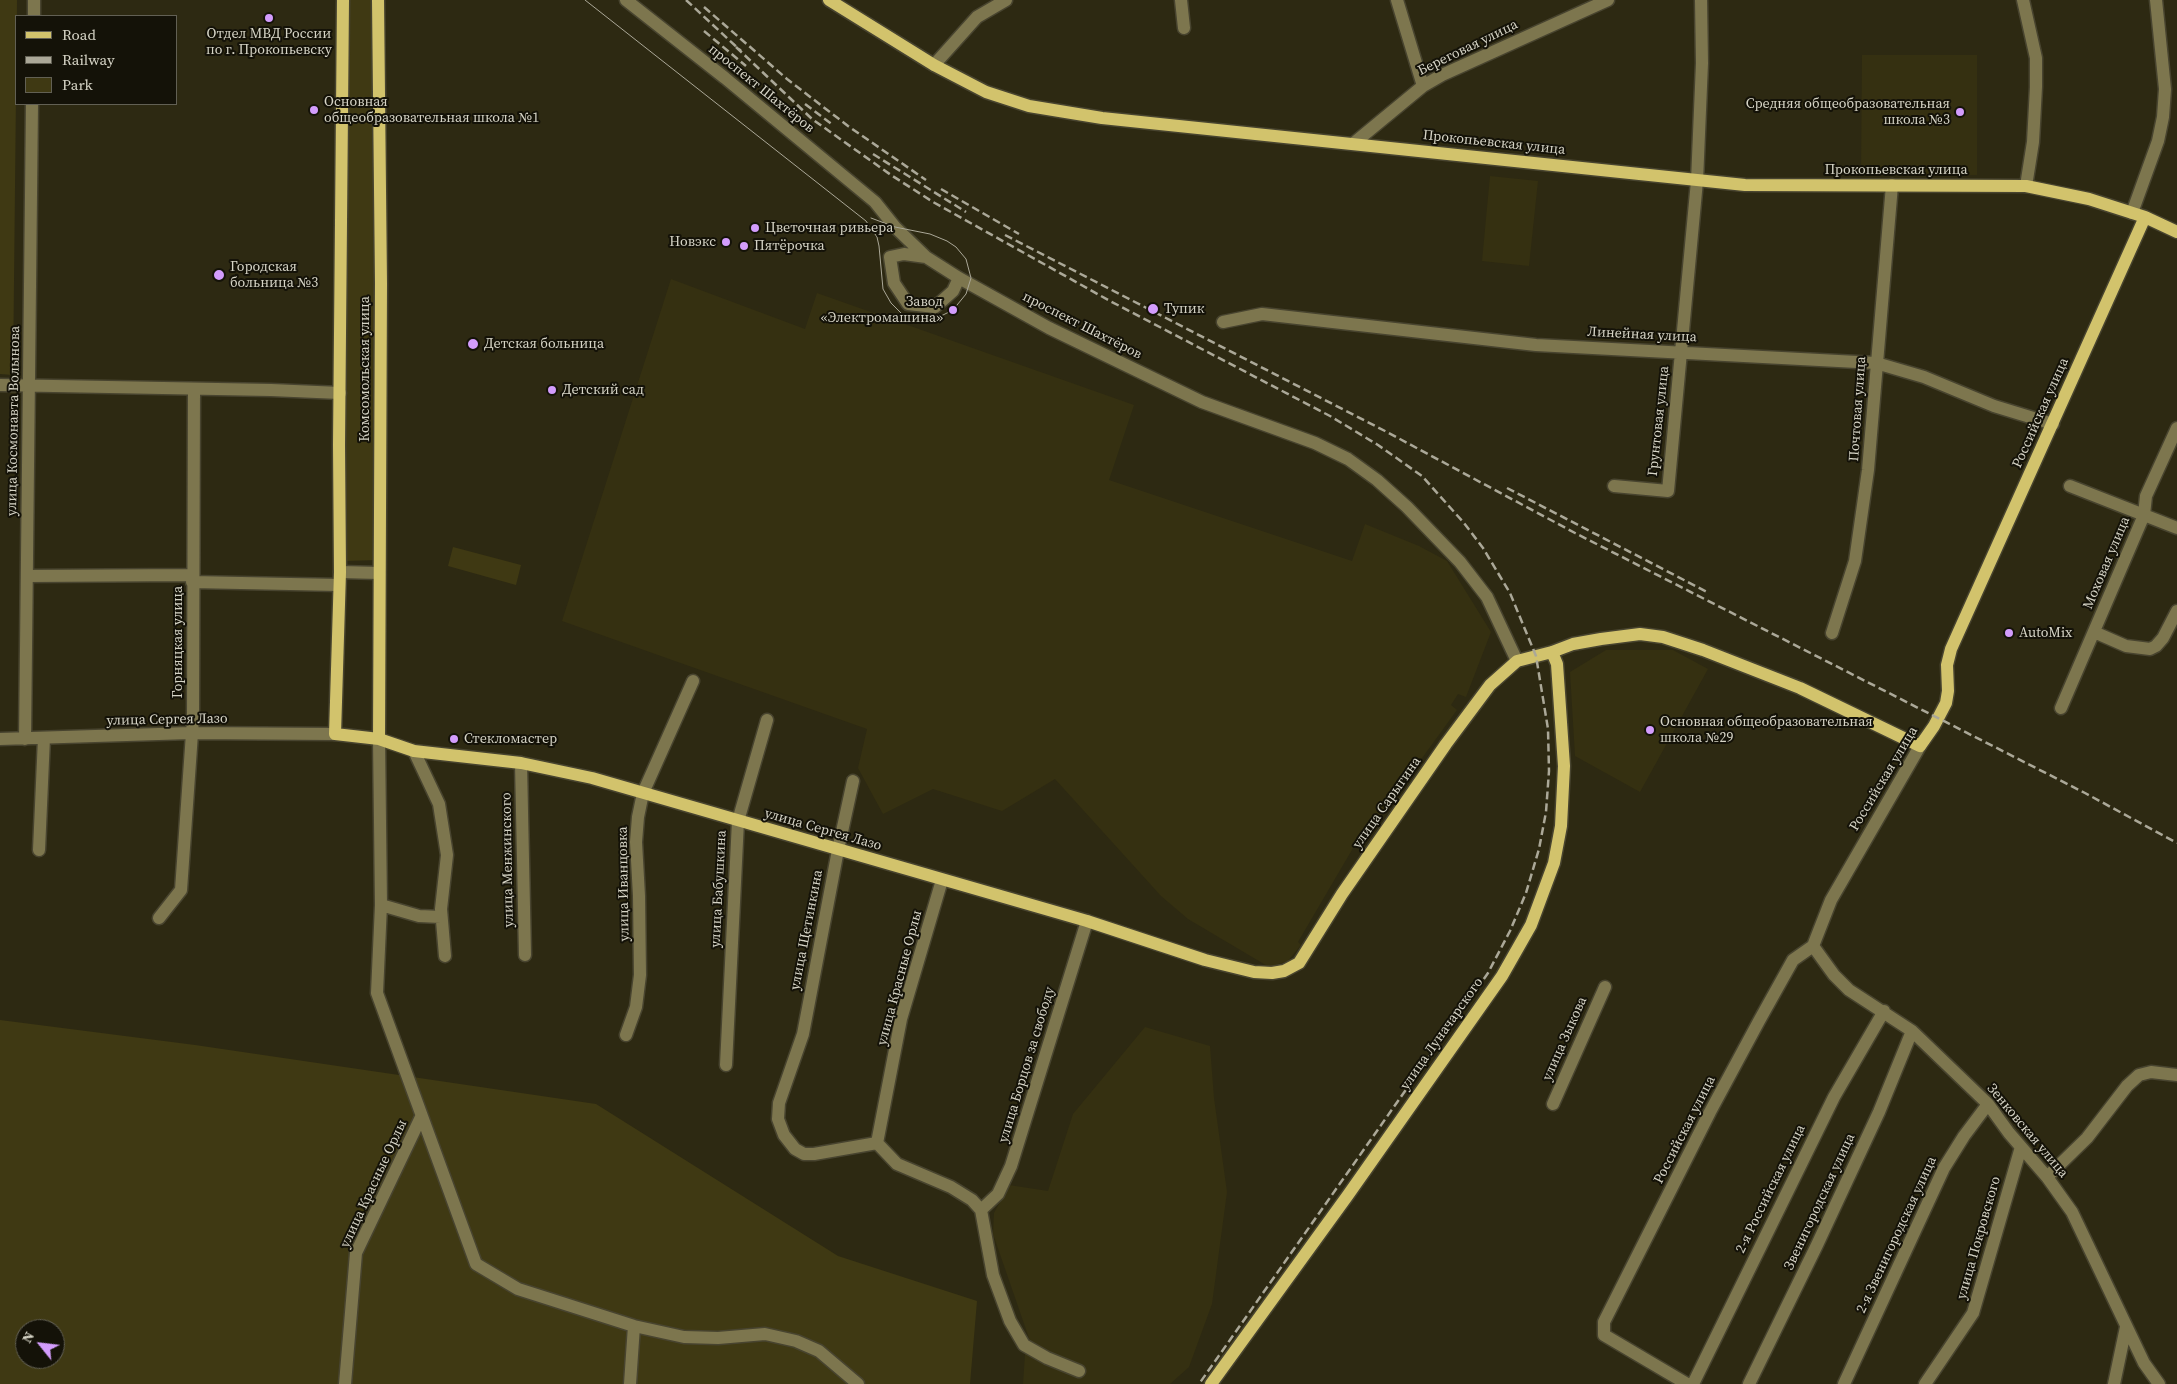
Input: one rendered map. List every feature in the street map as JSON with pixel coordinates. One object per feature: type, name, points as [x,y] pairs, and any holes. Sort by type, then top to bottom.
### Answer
[{"type":"main road","name":"Комсомольская улица","points":[[335,734],[340,578],[343,0]]},
{"type":"main road","name":"Комсомольская улица","points":[[378,0],[381,283],[379,739]]},
{"type":"main road","name":"Прокопьевская улица","points":[[829,0],[934,65],[986,92],[1029,106],[1102,118],[1745,185],[1892,184],[2026,186],[2089,198],[2145,217],[2177,232]]},
{"type":"main road","name":"Российская улица","points":[[1920,746],[1934,726],[1946,703],[1948,691],[1947,665],[1951,649],[2145,217]]},
{"type":"main road","name":"улица Сарыгина","points":[[1254,972],[1272,973],[1284,971],[1299,963],[1342,894],[1446,744],[1490,685],[1517,661],[1552,652],[1573,644],[1601,639],[1640,634],[1663,637],[1703,650],[1800,688],[1920,746]]},
{"type":"main road","name":"улица Луначарского","points":[[1211,1384],[1348,1195],[1485,1000],[1507,968],[1531,925],[1554,863],[1561,826],[1564,766],[1557,664],[1552,652]]},
{"type":"main road","name":"улица Сергея Лазо","points":[[335,734],[379,739],[414,751],[520,763],[592,778],[738,822],[1087,921],[1205,960],[1254,972]]},
{"type":"street","points":[[34,0],[34,15]]},
{"type":"street","name":"проспект Шахтёров","points":[[626,0],[725,78],[875,202],[895,227],[926,257],[959,278],[1049,328],[1202,402],[1315,442],[1348,459],[1377,480],[1407,507],[1460,562],[1487,597],[1517,661]]},
{"type":"street","points":[[934,65],[977,17],[1006,0]]},
{"type":"street","points":[[1181,0],[1184,28]]},
{"type":"street","points":[[1397,0],[1423,86]]},
{"type":"street","name":"Береговая улица","points":[[1354,143],[1423,86],[1442,75],[1608,0]]},
{"type":"street","name":"Грунтовая улица","points":[[1614,486],[1668,491],[1696,181],[1702,63],[1701,0]]},
{"type":"street","points":[[2023,0],[2036,58],[2033,142],[2026,186]]},
{"type":"street","points":[[2132,213],[2158,141],[2163,117],[2165,88],[2156,0]]},
{"type":"street","name":"улица Космонавта Волынова","points":[[25,739],[32,105]]},
{"type":"street","name":"Почтовая улица","points":[[1832,633],[1855,561],[1868,470],[1892,184]]},
{"type":"street","points":[[926,257],[904,254],[890,257],[894,283],[908,304],[935,307],[953,291],[959,278]]},
{"type":"street","name":"Линейная улица","points":[[1223,322],[1262,314],[1536,345],[1876,363],[1924,376],[1994,406],[2053,424]]},
{"type":"street","points":[[0,385],[340,393]]},
{"type":"street","name":"Горняцкая улица","points":[[159,918],[181,890],[190,733],[193,720],[194,389]]},
{"type":"street","name":"Моховая улица","points":[[2061,708],[2144,515],[2146,496],[2177,428]]},
{"type":"street","points":[[2070,486],[2177,528]]},
{"type":"street","points":[[27,576],[340,578],[379,573]]},
{"type":"street","points":[[2094,632],[2126,646],[2150,649],[2156,646],[2163,638],[2177,611]]},
{"type":"street","name":"улица Иванцовка","points":[[626,1035],[636,1007],[640,975],[636,827],[643,793],[693,681]]},
{"type":"street","name":"улица Бабушкина","points":[[726,1065],[738,822],[767,720]]},
{"type":"street","name":"улица Сергея Лазо","points":[[0,739],[190,733],[335,734]]},
{"type":"street","points":[[38,850],[44,738]]},
{"type":"street","points":[[379,739],[381,905],[377,993],[476,1264],[518,1289],[634,1326],[684,1337],[718,1338],[765,1334],[796,1341],[819,1351],[858,1384]]},
{"type":"street","name":"Российская улица","points":[[1687,1384],[1604,1335],[1604,1322],[1710,1112],[1793,960],[1814,946],[1831,900],[1920,746]]},
{"type":"street","points":[[414,751],[439,804],[447,855],[441,917],[445,956]]},
{"type":"street","name":"улица Менжинского","points":[[520,763],[525,955]]},
{"type":"street","name":"улица Щетинкина","points":[[854,781],[838,850],[804,1034],[779,1103],[778,1119],[784,1135],[795,1149],[804,1154],[814,1154],[877,1142]]},
{"type":"street","name":"улица Красные Орлы","points":[[877,1142],[901,1019],[942,880]]},
{"type":"street","points":[[381,905],[419,916],[441,917]]},
{"type":"street","name":"улица Борцов за свободу","points":[[982,1210],[998,1194],[1006,1181],[1087,921]]},
{"type":"street","name":"Зенковская улица","points":[[1814,946],[1834,975],[1849,990],[1912,1031],[1988,1104],[2047,1177],[2072,1212],[2144,1363],[2159,1384]]},
{"type":"street","name":"улица Зыкова","points":[[1553,1104],[1605,987]]},
{"type":"street","name":"2-я Российская улица","points":[[1692,1384],[1834,1097],[1884,1011]]},
{"type":"street","name":"Звенигородская улица","points":[[1748,1384],[1879,1112],[1912,1031]]},
{"type":"street","points":[[2047,1177],[2087,1138],[2127,1086],[2139,1075],[2151,1072],[2177,1075]]},
{"type":"street","name":"2-я Звенигородская улица","points":[[1844,1384],[1944,1168],[1964,1136],[1988,1104]]},
{"type":"street","name":"улица Красные Орлы","points":[[345,1384],[356,1253],[421,1117]]},
{"type":"street","points":[[877,1142],[897,1164],[951,1187],[972,1200],[982,1210],[993,1275],[1010,1321],[1024,1345],[1047,1358],[1079,1371]]},
{"type":"street","name":"улица Покровского","points":[[1925,1384],[1973,1313],[2021,1147]]},
{"type":"street","points":[[630,1384],[634,1326]]},
{"type":"street","points":[[2114,1384],[2126,1327]]},
{"type":"shaded area","points":[[1862,55],[1977,55],[1977,175],[1861,174]]},
{"type":"shaded area","points":[[1490,176],[1538,181],[1529,266],[1482,261]]},
{"type":"shaded area","points":[[671,279],[805,329],[817,293],[1134,405],[1109,480],[1352,561],[1365,524],[1419,546],[1447,561],[1491,632],[1466,697],[1458,694],[1451,705],[1457,710],[1366,835],[1356,843],[1298,942],[1301,945],[1288,961],[1269,967],[1188,919],[1161,896],[1055,779],[1002,811],[933,789],[883,814],[858,768],[867,729],[562,621]]},
{"type":"shaded area","points":[[1606,650],[1673,650],[1708,669],[1640,792],[1575,756],[1570,672]]},
{"type":"shaded area","points":[[1145,1027],[1210,1046],[1214,1098],[1227,1192],[1212,1304],[1189,1367],[1170,1384],[1023,1384],[1025,1354],[1030,1341],[993,1234],[994,1213],[1009,1185],[1048,1191],[1073,1114]]},
{"type":"green space","points":[[0,0],[17,0],[17,15],[15,15],[13,375],[0,374]]},
{"type":"green space","points":[[349,0],[373,0],[378,560],[343,561]]},
{"type":"green space","points":[[453,547],[521,565],[516,585],[448,566]]},
{"type":"green space","points":[[0,1020],[195,1045],[596,1104],[838,1256],[977,1301],[970,1384],[0,1384]]},
{"type":"tram line","points":[[585,0],[866,221],[877,237],[883,289],[891,303],[902,314],[914,319],[933,320],[953,310],[966,294],[971,278],[966,259],[956,247],[930,234],[895,227],[871,218]]},
{"type":"railway","points":[[686,0],[741,51]]},
{"type":"railway","points":[[704,7],[787,79],[848,126],[926,180]]},
{"type":"railway","points":[[704,31],[746,66]]},
{"type":"railway","points":[[736,47],[812,119],[933,202],[1110,301],[1330,416],[1378,445],[1422,476],[1464,523],[1483,548],[1510,593],[1536,656],[1548,729],[1549,771],[1546,812],[1539,849],[1526,893],[1510,931],[1488,973],[1199,1384]]},
{"type":"railway","points":[[805,104],[833,125]]},
{"type":"railway","points":[[873,154],[966,212]]},
{"type":"railway","points":[[941,189],[1019,234]]},
{"type":"railway","points":[[1005,235],[1385,431],[1575,533],[2085,793],[2177,843]]},
{"type":"railway","points":[[1507,488],[1709,593]]},
{"type":"place","name":"Отдел МВД России по г. Прокопьевску","points":[[269,18]]},
{"type":"place","name":"Основная общеобразовательная школа №1","points":[[314,110]]},
{"type":"place","name":"Средняя общеобразовательная школа №3","points":[[1960,112]]},
{"type":"place","name":"Цветочная ривьера","points":[[755,228]]},
{"type":"place","name":"Новэкс","points":[[726,242]]},
{"type":"place","name":"Пятёрочка","points":[[744,246]]},
{"type":"place","name":"Городская больница №3","points":[[219,275]]},
{"type":"place","name":"Тупик","points":[[1153,309]]},
{"type":"place","name":"Завод «Электромашина»","points":[[953,310]]},
{"type":"place","name":"Детская больница","points":[[473,344]]},
{"type":"place","name":"Детский сад","points":[[552,390]]},
{"type":"place","name":"AutoMix","points":[[2009,633]]},
{"type":"place","name":"Основная общеобразовательная школа №29","points":[[1650,730]]},
{"type":"place","name":"Стекломастер","points":[[454,739]]}]
